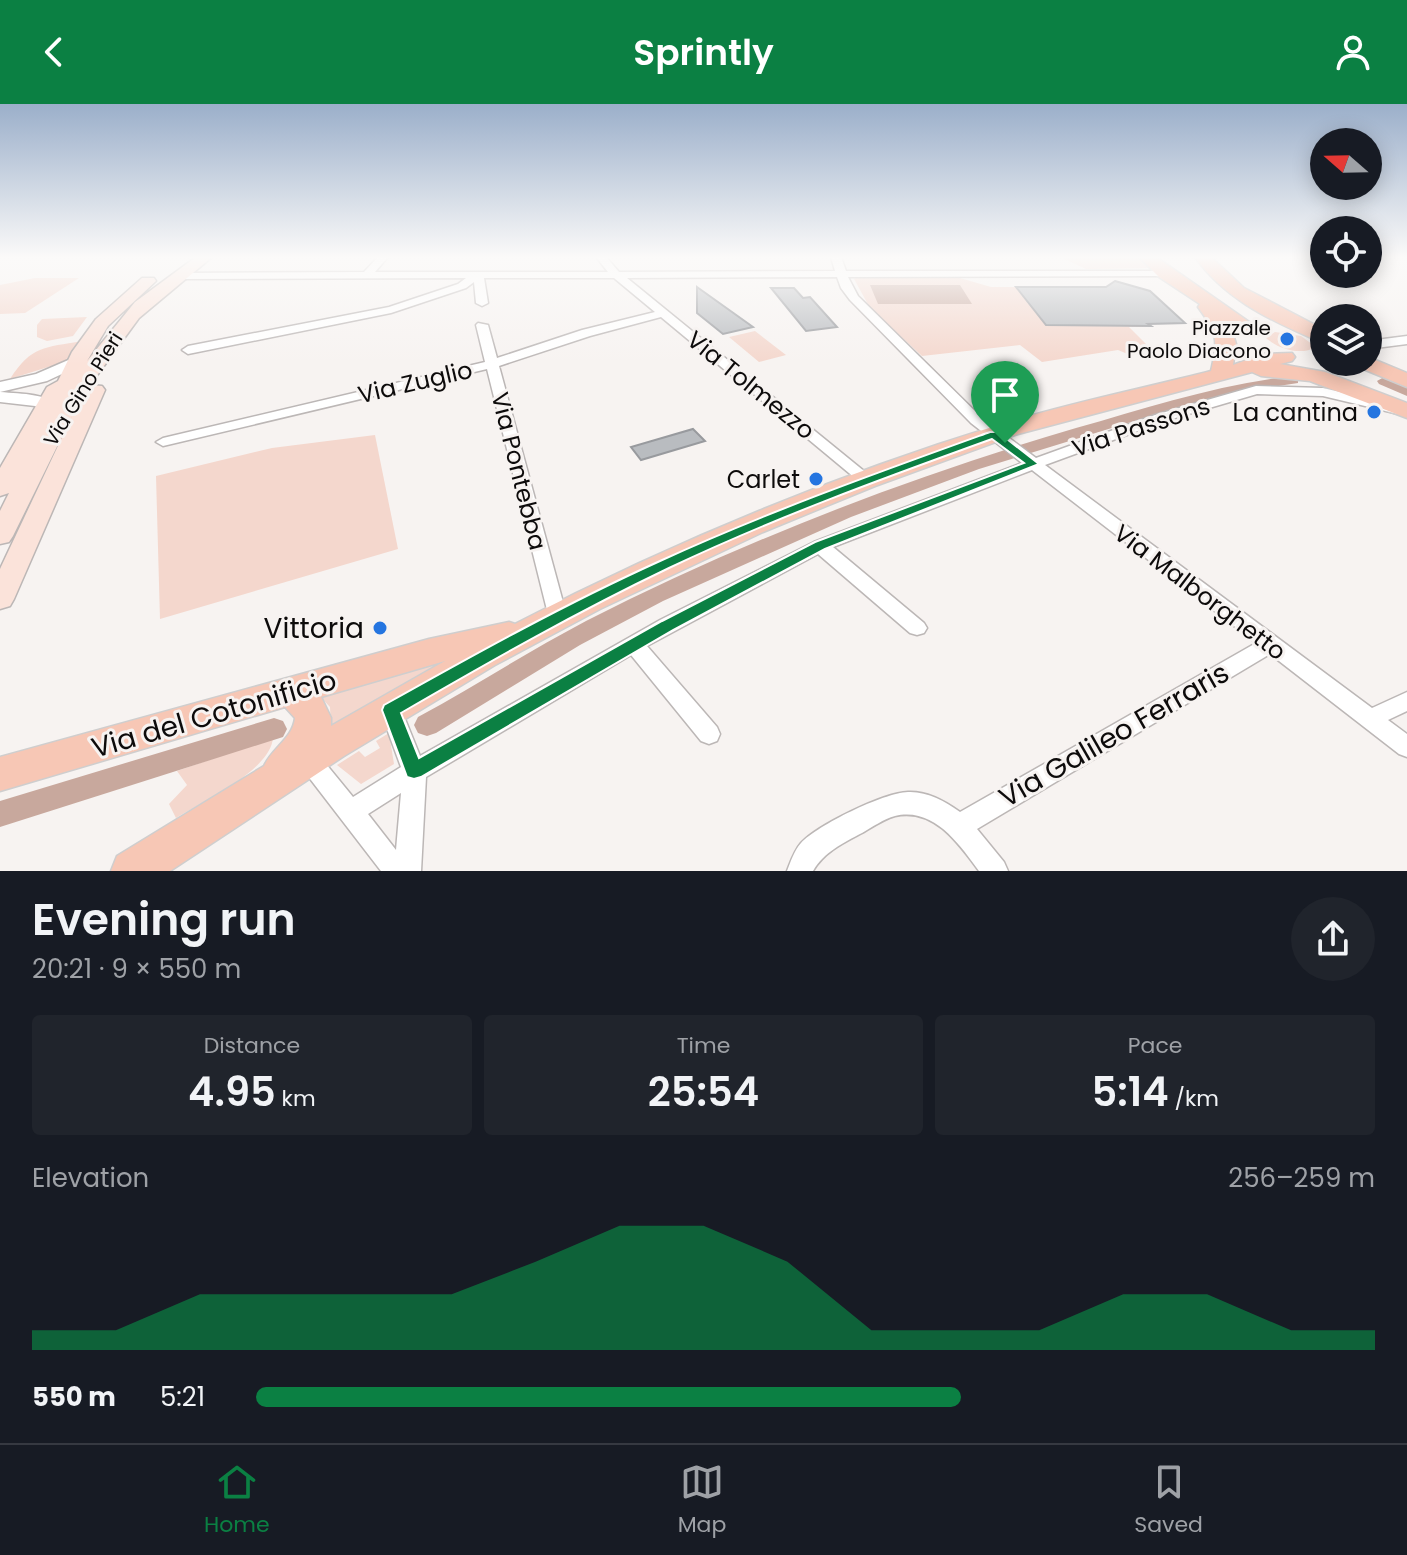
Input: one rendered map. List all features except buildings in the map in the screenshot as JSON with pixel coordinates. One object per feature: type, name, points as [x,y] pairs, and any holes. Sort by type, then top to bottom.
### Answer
[{"type":"main road","name":"Via Gino Pieri","points":[[41,454],[51,407],[73,363],[113,310],[135,293]]},
{"type":"main road","name":"Via Gino Pieri","points":[[41,454],[101,355],[138,309],[159,293]]},
{"type":"main road","points":[[1194,293],[1223,326],[1228,347],[1220,374]]},
{"type":"main road","points":[[1194,293],[1235,319],[1248,336],[1407,410]]},
{"type":"main road","points":[[1243,293],[1310,330]]},
{"type":"main road","points":[[113,310],[138,309]]},
{"type":"main road","points":[[1248,336],[1273,323],[1310,332]]},
{"type":"main road","points":[[1220,374],[1248,354],[1248,336]]},
{"type":"main road","points":[[0,599],[102,373],[105,364],[101,355]]},
{"type":"main road","points":[[132,871],[391,710],[545,623],[667,563],[867,480],[1263,360],[1310,359]]},
{"type":"main road","points":[[1382,370],[1407,381]]},
{"type":"main road","points":[[1220,374],[1292,371],[1407,410]]},
{"type":"main road","points":[[0,489],[51,407]]},
{"type":"main road","points":[[0,536],[41,454]]},
{"type":"main road","name":"Via del Cotonificio","points":[[8,770],[429,652],[545,623]]},
{"type":"main road","points":[[234,806],[294,756],[311,732],[313,708],[305,700],[288,692]]},
{"type":"street","points":[[188,350],[391,310],[442,293]]},
{"type":"street","points":[[481,293],[482,303]]},
{"type":"street","name":"Via Tolmezzo","points":[[639,293],[867,480]]},
{"type":"street","name":"Via Malborghetto","points":[[852,293],[999,439],[1407,747]]},
{"type":"street","name":"Via Zuglio","points":[[163,442],[492,364],[586,333],[663,313]]},
{"type":"street","name":"Via Pontebba","points":[[482,325],[545,623]]},
{"type":"street","points":[[1382,343],[1407,340]]},
{"type":"street","points":[[0,387],[41,378],[73,363]]},
{"type":"street","name":"Via Passons","points":[[350,812],[414,771],[634,644],[820,546],[1029,460],[1256,390],[1298,389],[1407,410]]},
{"type":"street","points":[[0,397],[20,398],[51,407]]},
{"type":"street","points":[[820,546],[917,628]]},
{"type":"street","points":[[634,644],[709,734]]},
{"type":"street","name":"Via Galileo Ferraris","points":[[960,825],[1269,645]]},
{"type":"street","points":[[1369,719],[1407,701]]},
{"type":"street","points":[[391,710],[414,771],[408,871]]},
{"type":"street","points":[[309,760],[397,871]]},
{"type":"street","points":[[800,871],[803,861],[815,846],[830,835],[893,805],[924,806],[960,825],[995,871]]},
{"type":"shaded area","points":[[0,293],[56,293],[25,313],[0,314]]},
{"type":"shaded area","points":[[862,293],[1106,293],[1144,327],[1129,327],[1146,344],[1130,355],[1118,350],[1042,362],[1020,345],[922,356],[870,308]]},
{"type":"shaded area","points":[[873,293],[965,293],[972,304],[878,304]]},
{"type":"shaded area","points":[[87,317],[73,336],[47,341],[37,337],[37,325],[42,319]]},
{"type":"shaded area","points":[[755,331],[786,355],[759,362],[729,337]]},
{"type":"shaded area","points":[[1275,332],[1301,336],[1310,343],[1310,350],[1283,348],[1266,338]]},
{"type":"shaded area","points":[[82,341],[64,362],[10,379],[32,354]]},
{"type":"shaded area","points":[[375,435],[398,549],[160,619],[156,476],[272,448]]},
{"type":"shaded area","points":[[496,645],[331,729],[330,707],[316,692]]},
{"type":"shaded area","points":[[389,733],[394,764],[361,784],[337,765],[359,751],[365,757],[380,748],[376,741]]},
{"type":"shaded area","points":[[273,738],[269,750],[248,773],[176,818],[169,804],[187,785],[177,771]]},
{"type":"waterway","points":[[427,725],[572,639],[655,596],[844,512],[973,466],[1175,404],[1245,387],[1293,380]]},
{"type":"waterway","points":[[1384,381],[1407,391]]},
{"type":"waterway","points":[[0,814],[274,729]]},
{"type":"place","name":"Piazzale Paolo Diacono","points":[[1287,339]]},
{"type":"place","name":"La cantina","points":[[1374,412]]},
{"type":"place","name":"Carlet","points":[[816,479]]},
{"type":"place","name":"Vittoria","points":[[380,628]]},
{"type":"route","points":[[994,434],[1005,443],[1033,464],[820,546],[667,625],[414,771],[391,710],[532,629],[667,563],[867,480],[994,434]]}]
